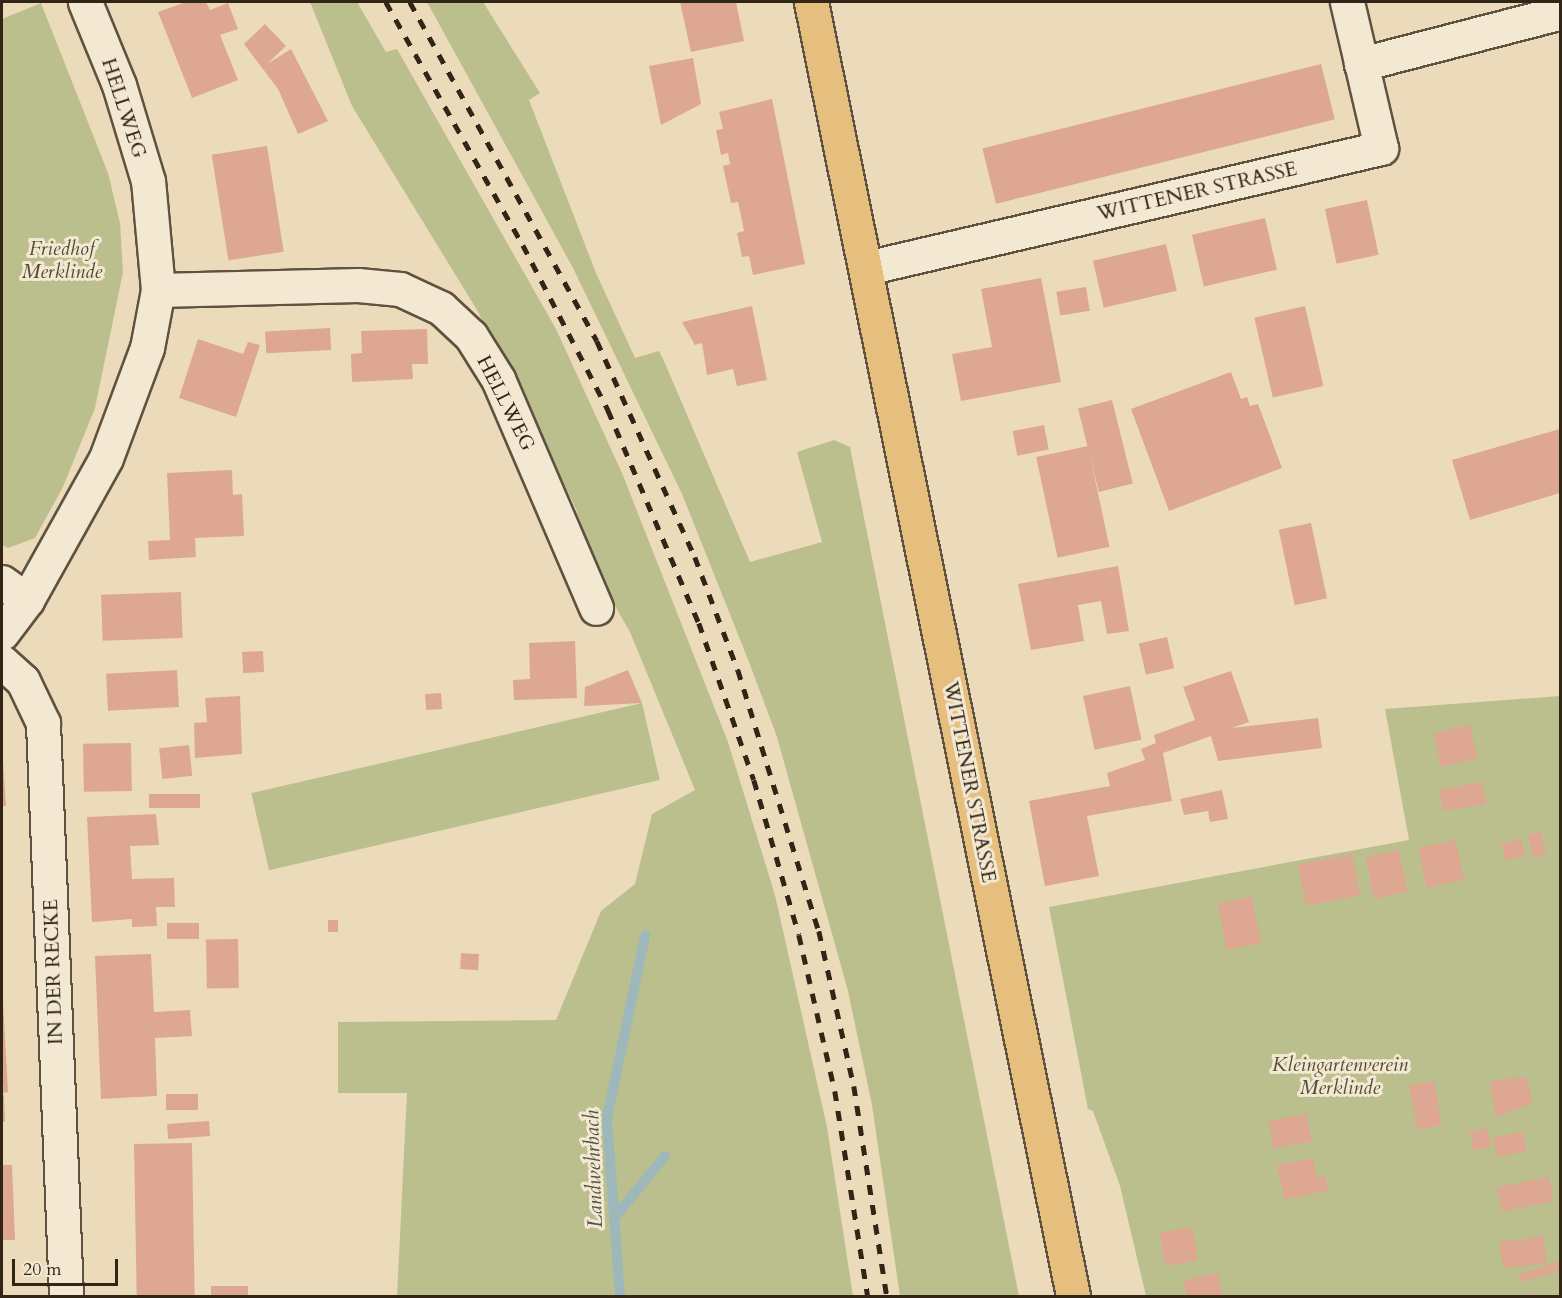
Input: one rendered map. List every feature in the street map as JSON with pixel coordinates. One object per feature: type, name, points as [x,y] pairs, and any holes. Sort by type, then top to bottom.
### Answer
[{"type":"main road","name":"WITTENER STRASSE","points":[[811,2],[1073,1296]]},
{"type":"street","name":"HELLWEG","points":[[2,633],[14,591],[106,458],[147,348],[158,290],[148,181],[119,85],[85,2]]},
{"type":"street","name":"WITTENER STRASSE","points":[[866,268],[1381,148],[1347,2]]},
{"type":"street","points":[[1362,64],[1558,14]]},
{"type":"street","name":"HELLWEG","points":[[158,290],[358,285],[400,289],[441,308],[471,336],[498,379],[596,608]]},
{"type":"street","name":"IN DER RECKE","points":[[2,662],[23,681],[43,723],[66,1296]]},
{"type":"green space","points":[[310,2],[357,2],[386,52],[397,49],[556,329],[622,473],[728,742],[775,895],[827,1127],[853,1296],[397,1296],[407,1093],[338,1093],[338,1022],[556,1020],[601,911],[635,884],[652,814],[695,790],[630,632],[593,568],[576,509],[538,429],[477,310],[352,106]]},
{"type":"green space","points":[[427,2],[483,2],[540,93],[529,100],[596,273],[635,358],[659,351],[750,562],[822,542],[797,452],[834,440],[850,447],[1019,1296],[900,1296],[872,1105],[848,991],[777,737],[682,494],[573,268]]},
{"type":"green space","name":"Friedhof Merklinde","points":[[41,3],[108,173],[120,223],[123,272],[95,408],[63,487],[35,538],[8,548],[2,545],[2,19]]},
{"type":"green space","name":"Kleingartenverein Merklinde","points":[[1560,696],[1560,1296],[1146,1296],[1120,1186],[1093,1111],[1088,1109],[1049,907],[1409,840],[1385,709]]},
{"type":"green space","points":[[642,703],[660,780],[269,870],[251,793]]},
{"type":"building","points":[[186,2],[206,2],[210,10],[228,3],[238,29],[220,35],[238,80],[192,98],[158,12]]},
{"type":"building","points":[[680,2],[736,2],[744,41],[691,52]]},
{"type":"building","points":[[265,24],[286,46],[267,64],[291,49],[328,121],[298,134],[278,89],[244,44]]},
{"type":"building","points":[[693,58],[701,104],[661,125],[649,66]]},
{"type":"building","points":[[1321,64],[1335,119],[996,204],[982,148]]},
{"type":"building","points":[[772,99],[805,264],[753,275],[749,256],[742,257],[737,233],[744,231],[742,221],[738,202],[731,203],[723,166],[730,164],[728,153],[721,155],[716,130],[723,129],[719,112]]},
{"type":"building","points":[[267,146],[284,252],[228,260],[212,155]]},
{"type":"building","points":[[1367,200],[1379,255],[1337,264],[1325,209]]},
{"type":"building","points":[[1265,218],[1277,270],[1204,287],[1192,235]]},
{"type":"building","points":[[1166,244],[1177,291],[1104,308],[1093,261]]},
{"type":"building","points":[[1041,278],[1061,382],[961,401],[952,354],[992,347],[981,289]]},
{"type":"building","points":[[1086,287],[1090,311],[1060,315],[1056,292]]},
{"type":"building","points":[[752,306],[767,380],[737,386],[733,369],[707,375],[702,343],[695,345],[682,322]]},
{"type":"building","points":[[1305,306],[1323,386],[1273,398],[1254,318]]},
{"type":"building","points":[[330,328],[331,350],[266,353],[265,331]]},
{"type":"building","points":[[427,329],[428,364],[412,364],[413,379],[352,382],[351,354],[362,353],[361,331]]},
{"type":"building","points":[[198,339],[243,354],[248,342],[260,345],[236,417],[179,398]]},
{"type":"building","points":[[1231,372],[1241,399],[1247,397],[1250,406],[1258,404],[1282,468],[1169,511],[1131,409]]},
{"type":"building","points":[[1112,400],[1133,483],[1099,492],[1078,408]]},
{"type":"building","points":[[1044,425],[1049,450],[1017,456],[1013,431]]},
{"type":"building","points":[[1560,429],[1560,493],[1470,520],[1452,460]]},
{"type":"building","points":[[1088,446],[1109,547],[1058,558],[1036,457]]},
{"type":"building","points":[[232,470],[233,495],[242,494],[244,536],[195,538],[196,557],[149,560],[148,541],[170,540],[167,473]]},
{"type":"building","points":[[1311,523],[1327,598],[1295,605],[1279,530]]},
{"type":"building","points":[[1118,566],[1129,631],[1107,634],[1101,601],[1078,605],[1084,641],[1031,650],[1018,584]]},
{"type":"building","points":[[181,592],[183,638],[103,641],[101,595]]},
{"type":"building","points":[[1167,637],[1174,668],[1146,675],[1139,644]]},
{"type":"building","points":[[575,641],[577,698],[514,700],[513,680],[530,679],[529,643]]},
{"type":"building","points":[[263,651],[264,672],[243,673],[242,652]]},
{"type":"building","points":[[177,670],[179,707],[108,711],[106,674]]},
{"type":"building","points":[[628,670],[642,703],[584,706],[585,687]]},
{"type":"building","points":[[1231,671],[1249,722],[1232,728],[1318,718],[1322,748],[1218,761],[1211,736],[1163,753],[1172,801],[1087,816],[1099,876],[1045,886],[1029,801],[1110,786],[1107,773],[1145,760],[1141,749],[1156,743],[1154,735],[1195,720],[1183,687]]},
{"type":"building","points":[[1130,686],[1141,740],[1094,750],[1083,696]]},
{"type":"building","points":[[441,693],[442,709],[426,710],[425,694]]},
{"type":"building","points":[[240,696],[242,754],[195,758],[194,723],[207,722],[205,698]]},
{"type":"building","points":[[1470,725],[1477,759],[1441,767],[1434,733]]},
{"type":"building","points":[[131,743],[132,791],[84,792],[83,744]]},
{"type":"building","points":[[189,745],[192,776],[162,779],[159,748]]},
{"type":"building","points":[[3,761],[6,806],[2,806]]},
{"type":"building","points":[[1482,782],[1486,804],[1443,811],[1440,789]]},
{"type":"building","points":[[1222,790],[1228,819],[1210,822],[1208,811],[1184,815],[1180,799]]},
{"type":"building","points":[[149,794],[200,794],[200,808],[149,808]]},
{"type":"building","points":[[156,814],[159,845],[130,846],[132,879],[174,878],[175,907],[156,907],[157,926],[132,927],[132,919],[92,922],[87,817]]},
{"type":"building","points":[[1541,832],[1546,855],[1533,858],[1528,835]]},
{"type":"building","points":[[1521,839],[1525,856],[1505,860],[1502,843]]},
{"type":"building","points":[[1456,840],[1464,880],[1427,887],[1419,847]]},
{"type":"building","points":[[1399,850],[1407,892],[1374,899],[1366,856]]},
{"type":"building","points":[[1352,854],[1360,895],[1306,906],[1298,864]]},
{"type":"building","points":[[1252,897],[1261,943],[1227,950],[1218,904]]},
{"type":"building","points":[[328,920],[338,920],[338,932],[328,932]]},
{"type":"building","points":[[167,923],[199,923],[199,939],[167,939]]},
{"type":"building","points":[[238,939],[239,988],[207,989],[206,940]]},
{"type":"building","points":[[461,953],[479,954],[478,970],[460,969]]},
{"type":"building","points":[[151,954],[154,1012],[190,1010],[192,1036],[155,1038],[157,1096],[101,1099],[95,956]]},
{"type":"building","points":[[2,983],[8,1092],[2,1093]]},
{"type":"building","points":[[1510,1078],[1527,1078],[1532,1103],[1496,1117],[1490,1082]]},
{"type":"building","points":[[1434,1081],[1442,1125],[1417,1130],[1409,1085]]},
{"type":"building","points":[[166,1094],[198,1094],[198,1110],[166,1110]]},
{"type":"building","points":[[2,1095],[4,1095],[5,1122],[2,1122]]},
{"type":"building","points":[[1307,1114],[1312,1142],[1273,1148],[1269,1121]]},
{"type":"building","points":[[209,1121],[210,1136],[168,1139],[167,1124]]},
{"type":"building","points":[[1487,1128],[1491,1147],[1473,1150],[1469,1132]]},
{"type":"building","points":[[1523,1132],[1526,1152],[1496,1156],[1493,1137]]},
{"type":"building","points":[[192,1143],[195,1296],[137,1296],[134,1144]]},
{"type":"building","points":[[1313,1158],[1317,1178],[1325,1175],[1328,1191],[1284,1199],[1277,1165]]},
{"type":"building","points":[[2,1165],[12,1165],[15,1240],[2,1240]]},
{"type":"building","points":[[1549,1177],[1554,1202],[1502,1212],[1497,1187]]},
{"type":"building","points":[[1192,1227],[1198,1260],[1165,1266],[1160,1233]]},
{"type":"building","points":[[1543,1236],[1547,1263],[1503,1269],[1499,1242]]},
{"type":"building","points":[[1560,1261],[1560,1271],[1521,1282],[1518,1274]]},
{"type":"building","points":[[1218,1273],[1223,1296],[1187,1296],[1184,1280]]},
{"type":"building","points":[[211,1286],[248,1286],[248,1296],[211,1296]]},
{"type":"waterway","name":"Landwehrbach","points":[[620,1296],[607,1118],[645,936]]},
{"type":"waterway","points":[[615,1217],[665,1156]]},
{"type":"railway","points":[[386,2],[523,245],[608,410],[699,623],[754,780],[799,935],[835,1091],[868,1296]]},
{"type":"railway","points":[[410,2],[597,341],[695,557],[738,670],[819,931],[854,1086],[887,1296]]}]
